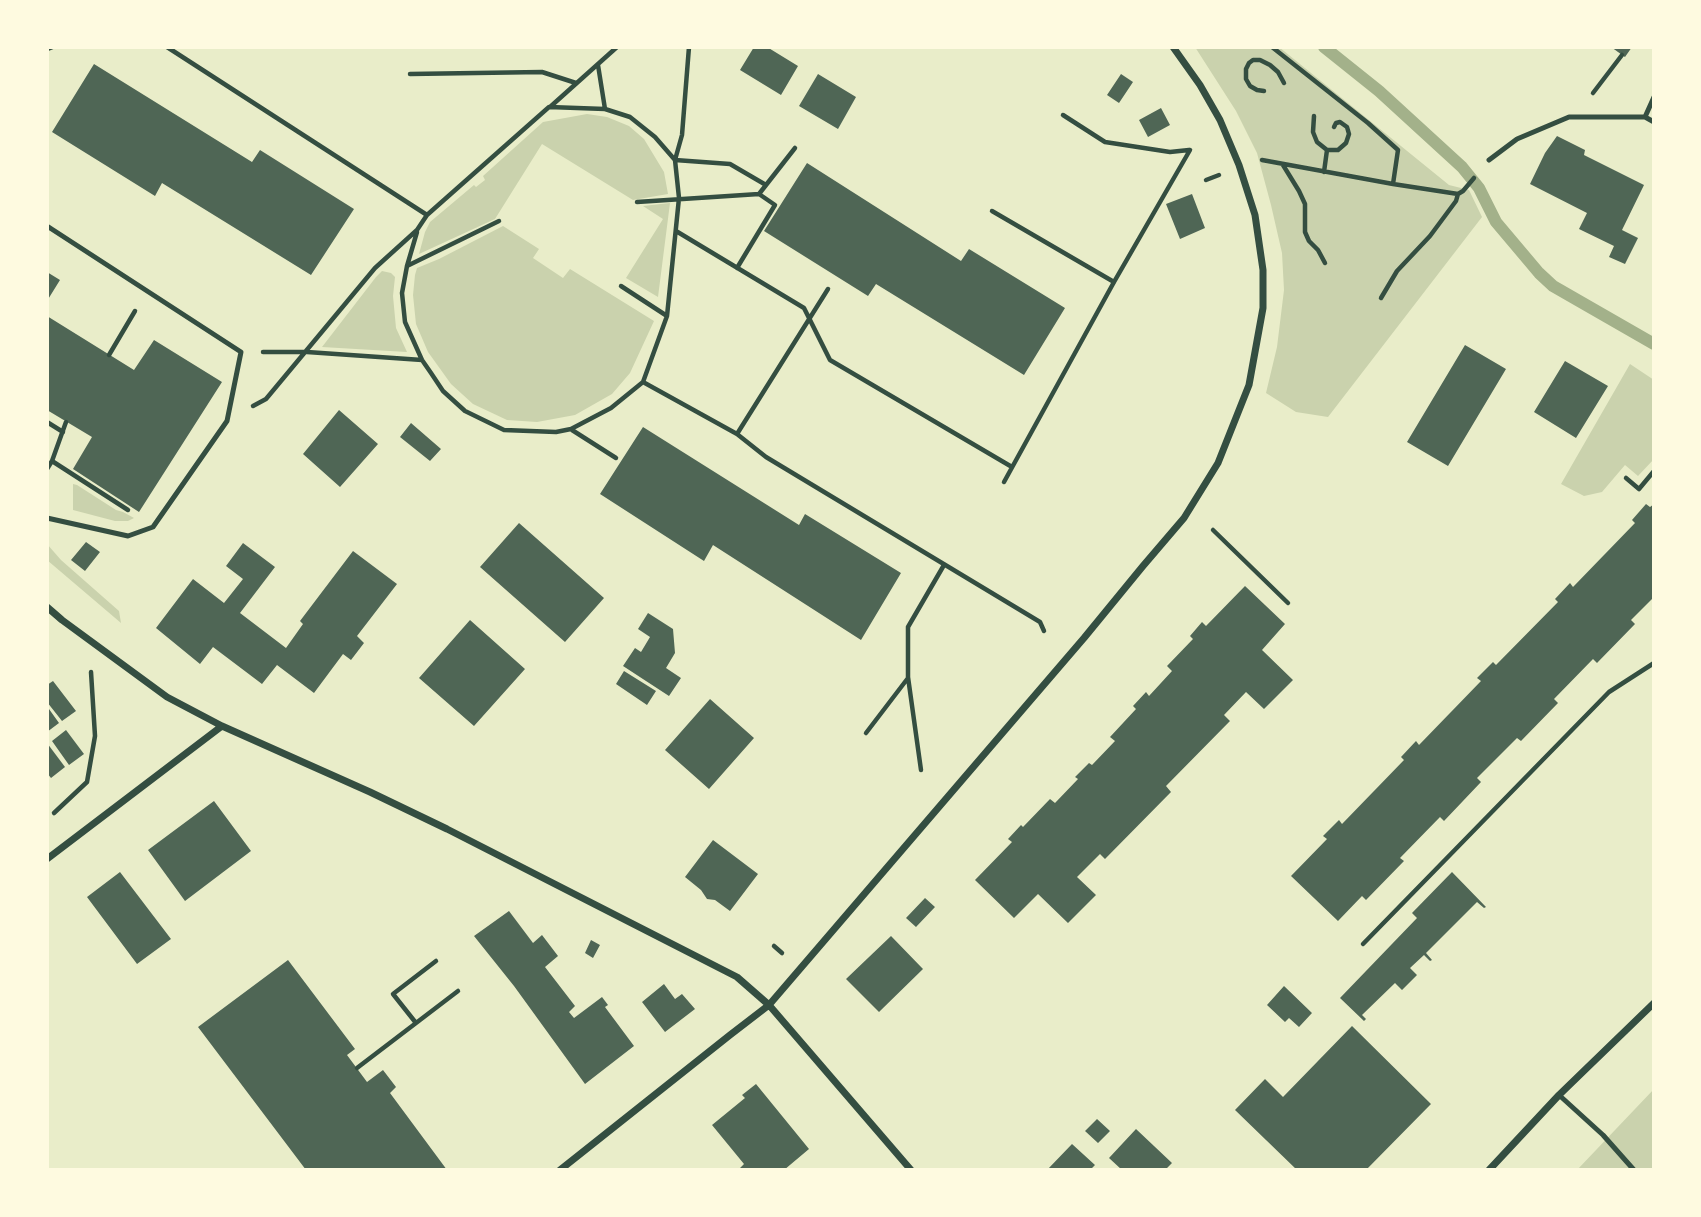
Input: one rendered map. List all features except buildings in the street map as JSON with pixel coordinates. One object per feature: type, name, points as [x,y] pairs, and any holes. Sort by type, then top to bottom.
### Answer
[{"type":"street","points":[[560,1170],[769,1006],[1184,518],[1218,463],[1249,385],[1263,308],[1263,270],[1255,215],[1240,166],[1220,120],[1200,85],[1172,47]]},
{"type":"street","points":[[47,607],[167,696],[222,726],[370,792],[737,977],[769,1006],[911,1170]]},
{"type":"street","points":[[47,859],[222,726]]},
{"type":"street","points":[[1489,1170],[1559,1095],[1654,1003]]},
{"type":"lane","points":[[1645,117],[1654,97]]},
{"type":"lane","points":[[1489,160],[1517,139],[1569,117],[1645,117],[1654,122]]},
{"type":"lane","points":[[47,226],[241,352],[227,421],[153,527],[128,536],[47,517]]},
{"type":"lane","points":[[1559,1095],[1603,1135],[1634,1170]]},
{"type":"path","points":[[167,47],[427,215]]},
{"type":"path","points":[[603,47],[610,52]]},
{"type":"path","points":[[227,421],[266,399],[375,268],[417,230],[427,215],[617,47]]},
{"type":"path","points":[[417,230],[402,293],[405,322],[422,360],[443,391],[465,411],[505,430],[556,432],[571,429],[611,408],[643,382],[667,316],[679,198],[675,160],[682,135],[689,47]]},
{"type":"path","points":[[1272,47],[1398,150],[1393,184]]},
{"type":"path","points":[[1591,95],[1622,55]]},
{"type":"path","points":[[1264,91],[1250,86],[1246,79],[1246,69],[1253,61],[1260,60],[1270,65],[1284,83]]},
{"type":"path","points":[[597,64],[605,109]]},
{"type":"path","points":[[410,74],[542,72],[576,83]]},
{"type":"path","points":[[549,107],[605,109],[630,117],[655,137],[675,160],[730,164],[766,186]]},
{"type":"path","points":[[1004,482],[1190,150],[1170,152],[1105,142],[1063,115]]},
{"type":"path","points":[[1314,116],[1313,132],[1317,142],[1327,150],[1338,150],[1346,143],[1349,134],[1347,127],[1340,122],[1334,127]]},
{"type":"path","points":[[759,194],[795,148]]},
{"type":"path","points":[[1324,172],[1327,150]]},
{"type":"path","points":[[1257,159],[1393,184],[1461,192],[1430,236],[1397,271],[1381,298]]},
{"type":"path","points":[[1282,164],[1305,204],[1305,232],[1308,241],[1318,250],[1325,263]]},
{"type":"path","points":[[637,202],[759,194],[775,205],[737,268]]},
{"type":"path","points":[[992,211],[1114,282]]},
{"type":"path","points":[[407,266],[499,221]]},
{"type":"path","points":[[676,231],[804,308],[830,360],[1012,467]]},
{"type":"path","points":[[621,286],[667,316]]},
{"type":"path","points":[[737,434],[828,289]]},
{"type":"path","points":[[109,355],[147,291]]},
{"type":"path","points":[[241,352],[307,352],[422,360]]},
{"type":"path","points":[[643,382],[737,434],[766,457],[1041,622],[1044,631]]},
{"type":"path","points":[[47,422],[63,432]]},
{"type":"path","points":[[47,469],[66,422]]},
{"type":"path","points":[[571,429],[616,458]]},
{"type":"path","points":[[52,461],[153,527]]},
{"type":"path","points":[[1626,478],[1639,489],[1654,471]]},
{"type":"path","points":[[1213,530],[1287,603]]},
{"type":"path","points":[[921,770],[908,677],[908,627],[944,565]]},
{"type":"path","points":[[1363,944],[1609,692],[1654,663]]},
{"type":"path","points":[[54,813],[87,782],[96,736],[91,672]]},
{"type":"path","points":[[866,733],[908,677]]},
{"type":"path","points":[[416,1024],[393,993],[436,961]]},
{"type":"path","points":[[357,1068],[458,991]]},
{"type":"green space","points":[[1195,47],[1279,47],[1449,185],[1469,190],[1482,217],[1328,417],[1296,412],[1266,393],[1277,347],[1284,290],[1282,253],[1257,153],[1236,111]]},
{"type":"green space","points":[[587,114],[607,117],[629,126],[644,139],[664,172],[668,194],[633,200],[542,144],[495,219],[419,254],[430,222],[474,185],[476,187],[485,180],[483,176],[543,122]]},
{"type":"green space","points":[[670,203],[658,297],[626,278],[663,219],[643,206]]},
{"type":"green space","points":[[503,226],[539,249],[533,258],[563,278],[570,269],[654,321],[630,373],[612,394],[575,415],[537,422],[507,420],[473,404],[451,384],[428,352],[416,324],[413,295],[417,268]]},
{"type":"green space","points":[[382,271],[395,277],[393,296],[396,328],[407,352],[322,347],[376,277]]},
{"type":"green space","points":[[1630,364],[1654,380],[1654,459],[1638,476],[1625,465],[1602,492],[1584,496],[1561,484]]},
{"type":"green space","points":[[73,484],[134,518],[115,521],[73,510]]},
{"type":"green space","points":[[47,544],[61,560],[119,611],[121,623],[47,560]]},
{"type":"green space","points":[[1654,1089],[1654,1170],[1577,1170]]},
{"type":"waterway","points":[[1324,47],[1379,91],[1462,167],[1479,188],[1496,222],[1553,286],[1654,344]]}]
